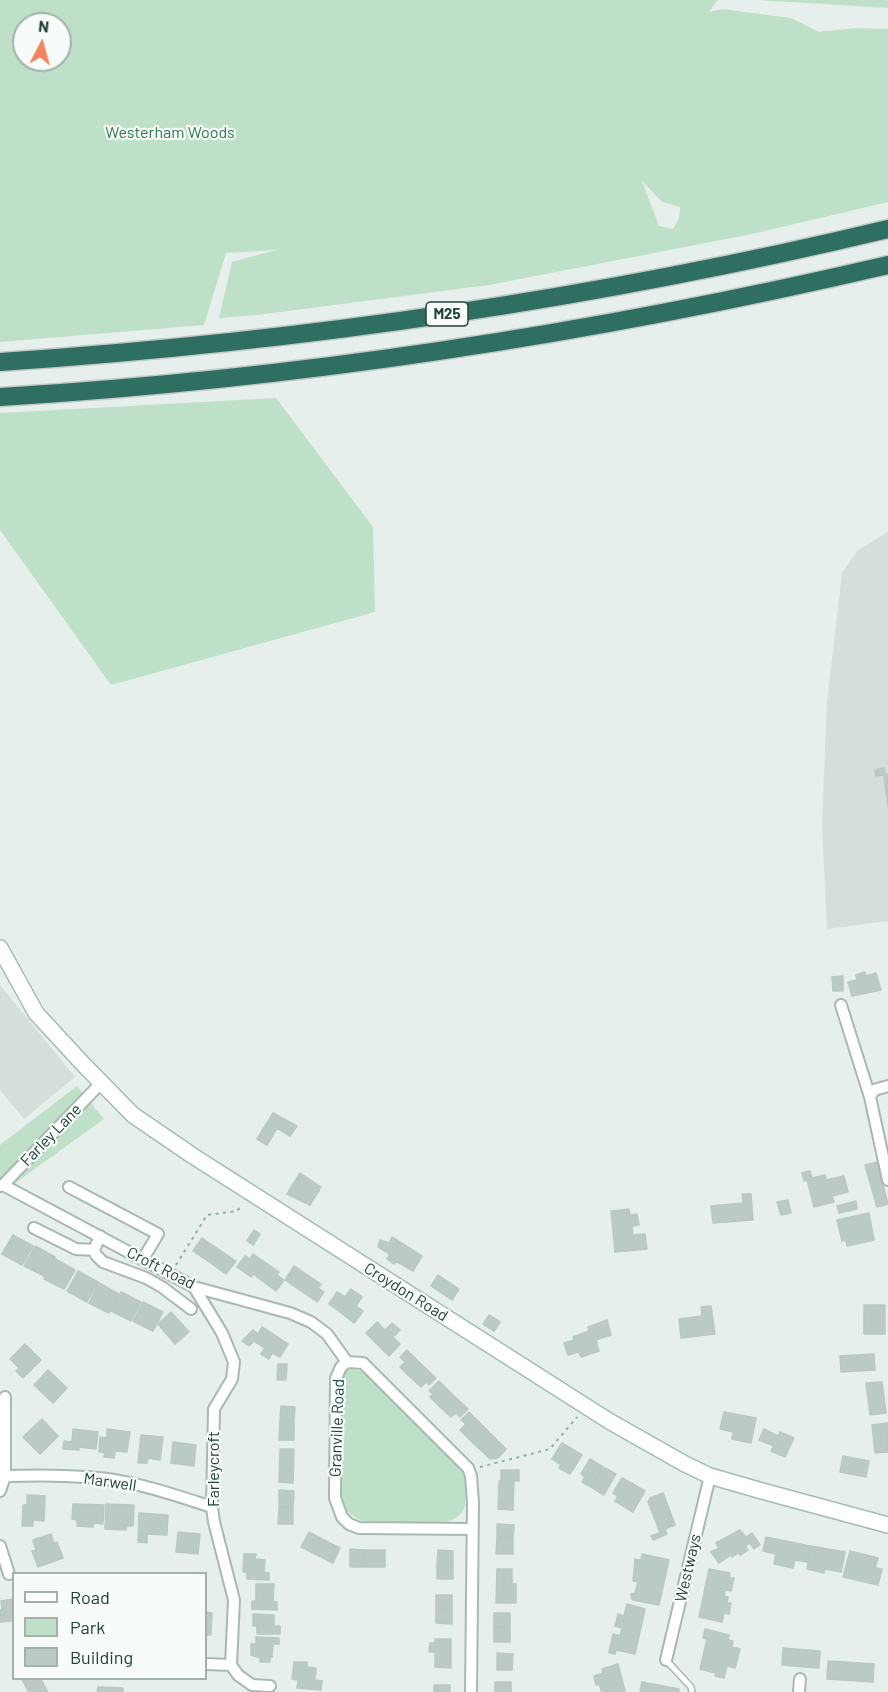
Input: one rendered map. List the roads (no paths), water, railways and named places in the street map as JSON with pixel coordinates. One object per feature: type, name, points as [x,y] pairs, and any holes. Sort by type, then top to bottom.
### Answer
[{"type":"highway","name":"M25","points":[[0,362],[209,344],[431,316],[651,280],[888,229]]},
{"type":"highway","name":"M25","points":[[0,397],[241,375],[469,346],[698,306],[888,265]]},
{"type":"main road","name":"Croydon Road","points":[[0,948],[36,1013],[133,1115],[250,1193],[648,1444],[710,1476],[888,1525]]},
{"type":"street","points":[[841,1005],[870,1097],[888,1180]]},
{"type":"street","name":"Farley Lane","points":[[2,1185],[101,1083]]},
{"type":"street","points":[[870,1097],[873,1090],[888,1086]]},
{"type":"street","name":"Croft Road","points":[[2,1185],[194,1287],[290,1313],[311,1322],[327,1334],[346,1362]]},
{"type":"street","points":[[69,1187],[158,1234],[143,1259]]},
{"type":"street","points":[[34,1228],[76,1249],[94,1250]]},
{"type":"street","points":[[100,1236],[94,1250],[103,1262],[146,1278],[191,1309]]},
{"type":"street","name":"Farleycroft","points":[[194,1287],[222,1333],[234,1362],[232,1379],[214,1409],[212,1507],[234,1600],[231,1665]]},
{"type":"street","name":"Granville Road","points":[[346,1362],[363,1364],[468,1470],[472,1483],[472,1529],[359,1528],[342,1517],[335,1498],[336,1378],[346,1362]]},
{"type":"street","points":[[0,1491],[5,1476],[5,1397]]},
{"type":"street","name":"Marwell","points":[[5,1476],[50,1475],[100,1478],[148,1487],[212,1507]]},
{"type":"street","name":"Westways","points":[[666,1660],[710,1476]]},
{"type":"street","points":[[471,1692],[472,1529]]},
{"type":"street","points":[[0,1546],[9,1574]]},
{"type":"street","points":[[207,1664],[231,1665],[238,1675],[252,1685],[270,1686]]},
{"type":"street","points":[[799,1692],[800,1679]]},
{"type":"lane","points":[[666,1660],[691,1687],[692,1692]]},
{"type":"park label","name":"Westerham Woods","points":[[170,133]]}]
